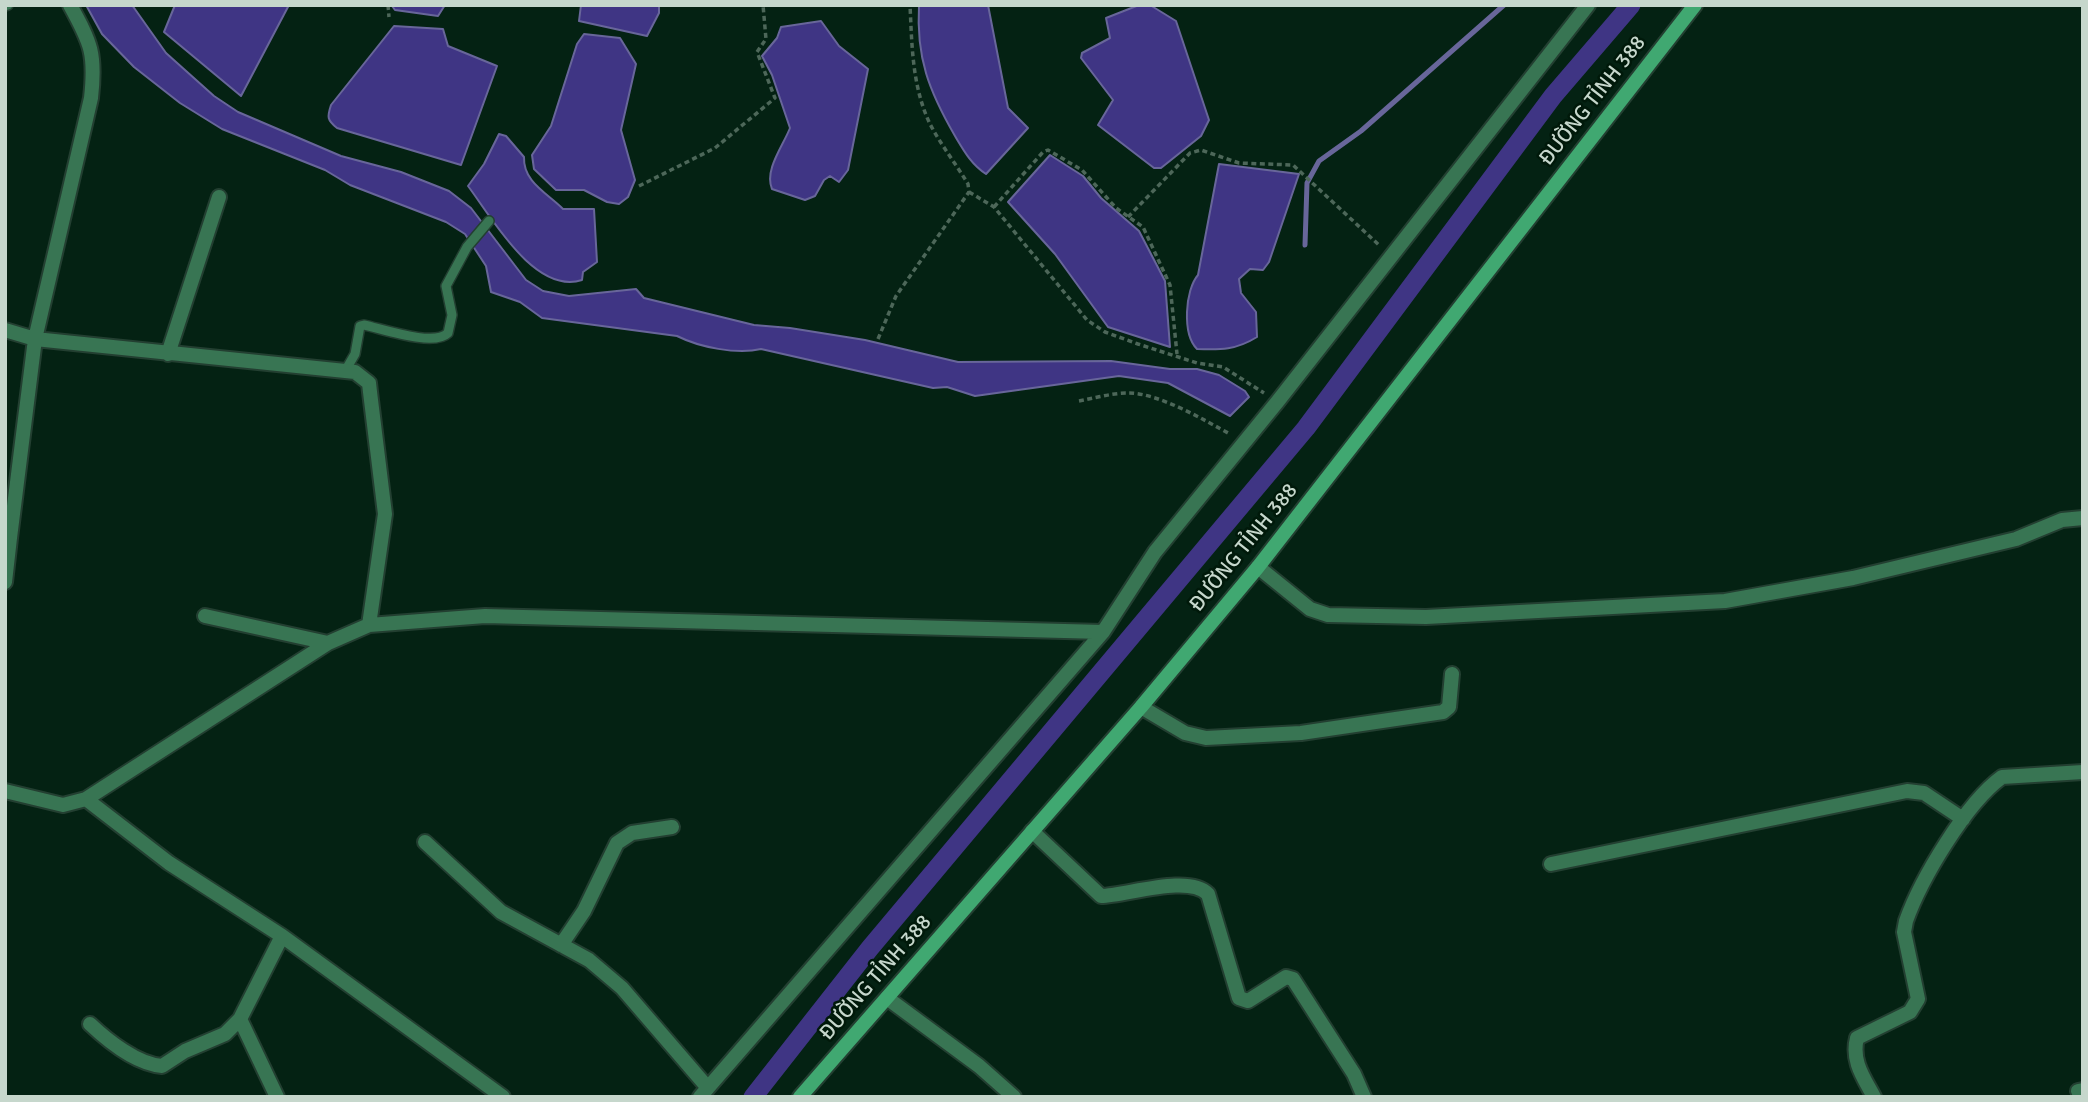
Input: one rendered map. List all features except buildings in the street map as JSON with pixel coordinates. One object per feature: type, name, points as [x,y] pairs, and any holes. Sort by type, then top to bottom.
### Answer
[{"type":"main road","name":"ĐƯỜNG TỈNH 388","points":[[800,1097],[1141,707],[1258,567],[1695,5]]},
{"type":"street","points":[[5,582],[8,538],[36,339],[91,98],[94,66],[90,40],[70,5]]},
{"type":"street","points":[[425,842],[501,912],[589,960],[622,988],[704,1092],[1103,632],[1155,552],[1392,257],[1588,5]]},
{"type":"street","points":[[168,354],[219,197]]},
{"type":"street","points":[[5,330],[36,339],[355,372],[369,383],[385,514],[369,625]]},
{"type":"street","points":[[1258,567],[1310,609],[1328,615],[1426,617],[1725,601],[1853,578],[2016,539],[2062,520],[2083,518]]},
{"type":"street","points":[[205,615],[328,643]]},
{"type":"street","points":[[5,791],[63,805],[86,799],[328,643],[369,625],[485,616],[1103,632]]},
{"type":"street","points":[[1141,707],[1196,737],[1301,733],[1443,712],[1449,707],[1452,674]]},
{"type":"street","points":[[1874,1097],[1857,1065],[1854,1050],[1857,1038],[1910,1012],[1916,1006],[1918,999],[1905,932],[1906,921],[1945,846],[1963,819],[2002,777],[2083,772]]},
{"type":"street","points":[[1551,863],[1907,791],[1924,793],[1963,819]]},
{"type":"street","points":[[86,799],[169,863],[282,936],[503,1097]]},
{"type":"street","points":[[561,946],[584,911],[617,843],[632,833],[672,827]]},
{"type":"street","points":[[1032,831],[1101,896],[1186,884],[1201,887],[1208,894],[1239,998],[1248,1002],[1290,977],[1353,1074],[1364,1097]]},
{"type":"street","points":[[90,1024],[105,1038],[143,1061],[162,1066],[186,1051],[225,1034],[240,1019],[282,936]]},
{"type":"street","points":[[887,998],[970,1059],[1014,1097]]},
{"type":"street","points":[[240,1019],[277,1097]]},
{"type":"lane","points":[[348,366],[355,354],[358,331],[364,325],[423,338],[438,339],[448,333],[452,315],[446,286],[467,247],[489,221]]},
{"type":"path","points":[[388,5],[389,17]]},
{"type":"path","points":[[639,186],[715,148],[775,98],[757,52],[766,39],[763,5]]},
{"type":"path","points":[[878,339],[896,296],[969,192],[968,184],[929,122],[919,96],[914,71],[910,5]]},
{"type":"path","points":[[994,207],[1043,152],[1048,150],[1082,170],[1128,216],[1143,227],[1166,275],[1177,354]]},
{"type":"path","points":[[1128,216],[1190,153],[1201,150],[1239,163],[1293,165],[1392,257]]},
{"type":"path","points":[[969,192],[994,207],[1087,320],[1105,332],[1177,354],[1197,363],[1223,368],[1278,401]]},
{"type":"path","points":[[1079,401],[1115,394],[1140,394],[1192,414],[1245,442]]},
{"type":"shaded area","points":[[86,5],[132,5],[166,53],[214,96],[238,112],[341,156],[401,172],[449,191],[471,208],[526,280],[543,291],[569,296],[636,289],[644,298],[754,325],[865,340],[958,362],[1111,361],[1170,369],[1197,369],[1219,375],[1245,391],[1249,397],[1230,416],[1168,383],[1119,376],[975,396],[947,387],[933,388],[761,349],[718,349],[677,336],[542,318],[520,302],[491,292],[486,266],[465,234],[446,222],[350,185],[325,170],[222,129],[180,103],[134,67],[102,34]]},
{"type":"shaded area","points":[[175,5],[289,5],[241,96],[164,32]]},
{"type":"shaded area","points":[[445,5],[438,16],[395,10],[392,6]]},
{"type":"shaded area","points":[[581,5],[659,5],[659,13],[647,36],[579,21]]},
{"type":"shaded area","points":[[919,5],[988,5],[1008,108],[1028,128],[986,174],[965,152],[931,89],[922,58]]},
{"type":"shaded area","points":[[1139,5],[1150,5],[1176,21],[1209,120],[1201,136],[1161,168],[1154,168],[1098,125],[1113,100],[1081,58],[1082,53],[1110,38],[1106,18]]},
{"type":"shaded area","points":[[821,21],[839,46],[868,69],[848,170],[839,182],[830,176],[824,180],[815,196],[805,200],[772,189],[772,166],[790,128],[772,75],[762,56],[777,38],[781,27]]},
{"type":"shaded area","points":[[394,26],[443,29],[448,46],[497,66],[461,165],[337,128],[330,120],[331,105]]},
{"type":"shaded area","points":[[584,34],[620,38],[636,64],[621,130],[635,180],[628,197],[619,204],[607,202],[584,190],[556,190],[534,169],[532,155],[551,126],[577,44]]},
{"type":"shaded area","points":[[499,134],[506,136],[524,157],[527,173],[537,186],[563,209],[594,209],[597,262],[583,272],[582,280],[565,282],[548,276],[532,265],[502,234],[468,186],[484,164]]},
{"type":"shaded area","points":[[1050,155],[1083,176],[1101,198],[1139,231],[1165,281],[1170,347],[1108,327],[1055,254],[1008,202]]},
{"type":"shaded area","points":[[1219,164],[1299,174],[1269,262],[1263,270],[1250,269],[1239,279],[1241,293],[1256,312],[1257,337],[1228,348],[1197,349],[1192,342],[1187,323],[1188,301],[1198,275]]},
{"type":"waterway","points":[[1305,245],[1307,183],[1319,161],[1361,131],[1504,5]]},
{"type":"waterway","points":[[753,1097],[870,948],[1306,428],[1553,96],[1631,5]]}]
